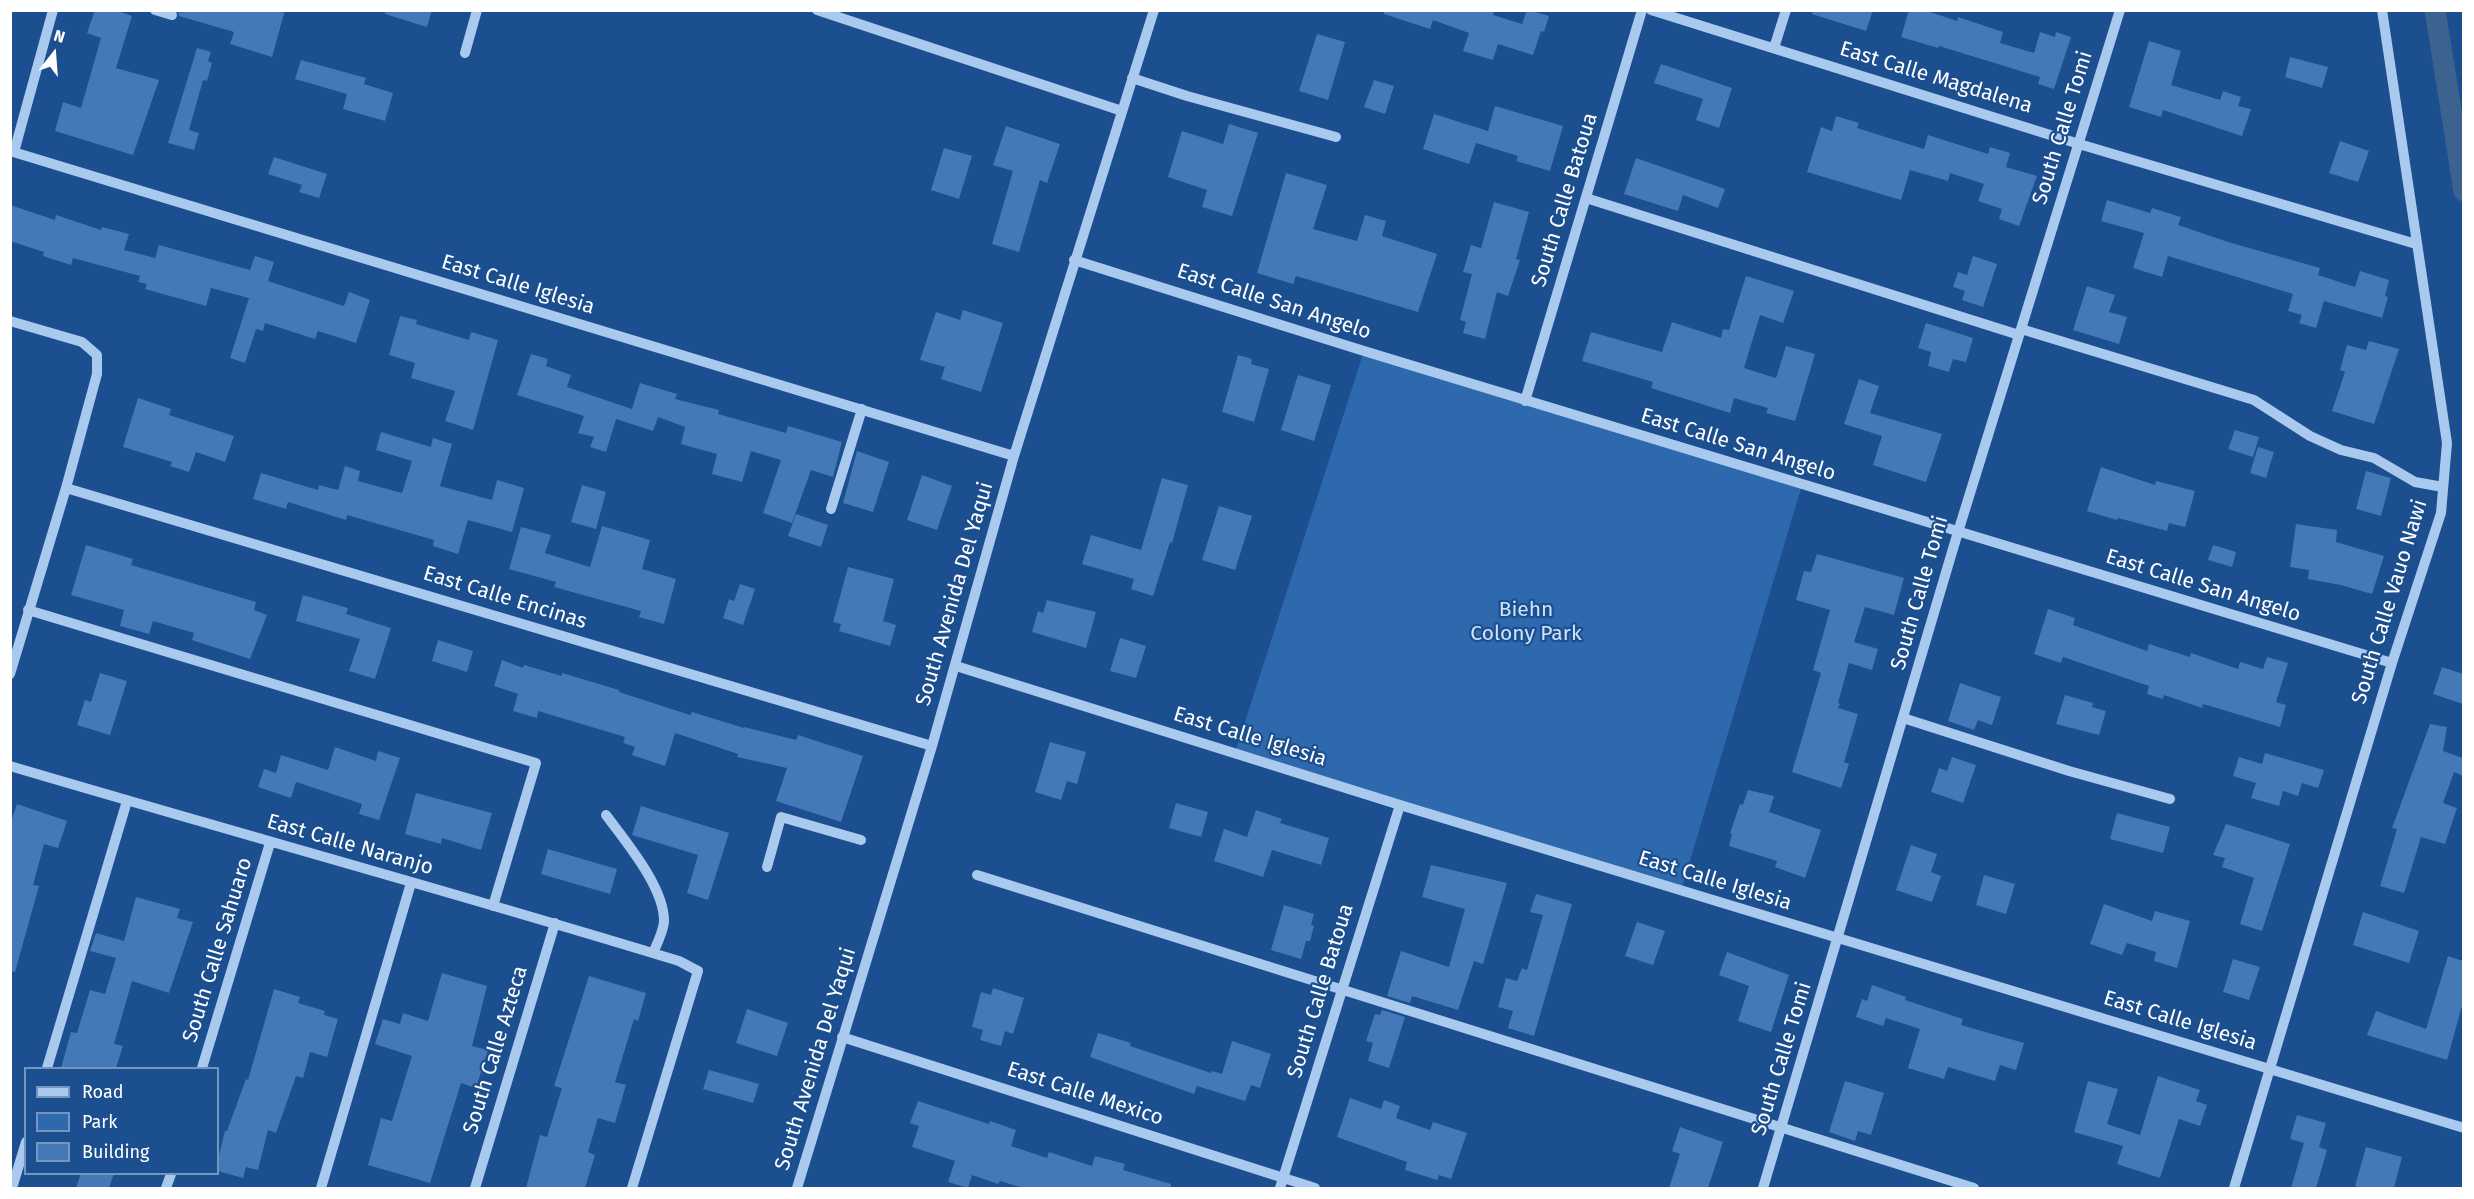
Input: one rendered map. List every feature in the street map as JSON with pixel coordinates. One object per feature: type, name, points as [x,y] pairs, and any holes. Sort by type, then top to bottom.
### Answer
[{"type":"street","points":[[12,152],[53,10]]},
{"type":"street","points":[[155,10],[172,15]]},
{"type":"street","points":[[465,53],[477,10]]},
{"type":"street","name":"South Avenida Del Yaqui","points":[[797,1188],[932,747],[1014,456],[1154,10]]},
{"type":"street","name":"South Calle Batoua","points":[[1524,401],[1642,10]]},
{"type":"street","name":"East Calle Magdalena","points":[[1651,10],[2079,144],[2416,244]]},
{"type":"street","points":[[1774,48],[1786,10]]},
{"type":"street","name":"South Calle Tomi","points":[[1763,1188],[1958,532],[2120,10]]},
{"type":"street","name":"South Calle Vauo Nawi","points":[[2234,1188],[2392,663],[2441,513],[2447,443],[2382,10]]},
{"type":"street","points":[[824,12],[1122,111]]},
{"type":"street","points":[[1132,78],[1187,96],[1336,137]]},
{"type":"street","name":"East Calle Iglesia","points":[[12,152],[1014,456]]},
{"type":"street","points":[[1586,198],[2020,332],[2254,400],[2310,436],[2341,450],[2374,458],[2415,482],[2443,487]]},
{"type":"street","name":"East Calle San Angelo","points":[[1074,260],[1524,401],[2392,663]]},
{"type":"street","points":[[10,321],[82,342],[97,355],[97,374],[66,488],[10,674]]},
{"type":"street","points":[[831,508],[861,410]]},
{"type":"street","name":"East Calle Encinas","points":[[66,488],[932,747]]},
{"type":"street","points":[[28,610],[536,764],[493,906]]},
{"type":"street","name":"East Calle Iglesia","points":[[956,666],[1400,805],[2463,1128]]},
{"type":"street","points":[[1903,718],[2069,771],[2170,799]]},
{"type":"street","name":"East Calle Naranjo","points":[[10,766],[270,843],[555,923],[679,961],[698,971],[632,1188]]},
{"type":"street","points":[[47,1067],[127,801]]},
{"type":"street","name":"South Calle Batoua","points":[[1281,1183],[1400,805]]},
{"type":"street","points":[[606,815],[631,849],[662,902],[664,924],[654,953]]},
{"type":"street","points":[[767,867],[781,818],[861,840]]},
{"type":"street","name":"South Calle Sahuaro","points":[[202,1067],[270,843]]},
{"type":"street","points":[[976,875],[1974,1188]]},
{"type":"street","points":[[321,1188],[411,883]]},
{"type":"street","name":"South Calle Azteca","points":[[475,1188],[555,923]]},
{"type":"street","name":"East Calle Mexico","points":[[842,1036],[1281,1183],[1315,1188]]},
{"type":"street","points":[[12,1188],[24,1149]]},
{"type":"green space","name":"Biehn Colony Park","points":[[1364,351],[1802,485],[1681,891],[1235,753]]},
{"type":"building","points":[[95,10],[115,10],[132,16],[116,68],[159,80],[133,155],[55,131],[63,102],[81,108],[101,38],[87,33]]},
{"type":"building","points":[[178,10],[285,10],[272,57],[230,44],[234,32],[179,16]]},
{"type":"building","points":[[386,10],[432,10],[427,27],[385,14]]},
{"type":"building","points":[[1384,10],[1494,10],[1493,15],[1522,24],[1527,10],[1549,16],[1533,55],[1498,44],[1493,60],[1463,51],[1469,33],[1433,20],[1430,29],[1384,14]]},
{"type":"building","points":[[1813,10],[1873,10],[1866,31],[1812,14]]},
{"type":"building","points":[[1909,10],[1924,10],[1957,21],[1958,17],[2003,32],[2000,43],[2034,53],[2040,32],[2055,37],[2056,32],[2071,37],[2054,89],[2038,84],[2040,77],[1939,46],[1938,48],[1901,37]]},
{"type":"building","points":[[1317,34],[1345,42],[1328,100],[1299,91]]},
{"type":"building","points":[[2149,41],[2181,51],[2171,85],[2220,100],[2223,91],[2241,97],[2238,106],[2251,109],[2242,136],[2163,110],[2161,117],[2129,107]]},
{"type":"building","points":[[197,48],[211,52],[208,61],[212,63],[207,81],[203,80],[189,130],[199,133],[194,150],[168,143]]},
{"type":"building","points":[[2290,57],[2328,67],[2322,88],[2285,77]]},
{"type":"building","points":[[301,60],[366,78],[364,84],[393,93],[385,121],[343,109],[347,94],[295,79]]},
{"type":"building","points":[[1661,64],[1732,88],[1719,128],[1696,120],[1703,99],[1654,83]]},
{"type":"building","points":[[1374,80],[1394,86],[1385,114],[1364,107]]},
{"type":"building","points":[[1495,106],[1563,126],[1550,171],[1516,161],[1518,156],[1476,143],[1469,164],[1423,149],[1434,114],[1488,131]]},
{"type":"building","points":[[1836,116],[1859,123],[1857,128],[1924,149],[1928,135],[1988,154],[1990,147],[2010,153],[2006,167],[2037,176],[2019,226],[1999,219],[2002,209],[1978,201],[1984,184],[1950,173],[1948,181],[1910,170],[1901,200],[1807,172],[1821,127],[1832,131]]},
{"type":"building","points":[[1229,124],[1258,133],[1232,216],[1202,207],[1207,190],[1168,177],[1182,131],[1223,144]]},
{"type":"building","points":[[1006,126],[1060,144],[1047,183],[1040,180],[1019,252],[992,244],[1013,171],[993,165]]},
{"type":"building","points":[[2340,141],[2369,151],[2358,182],[2329,173]]},
{"type":"building","points":[[944,148],[972,156],[959,199],[931,190]]},
{"type":"building","points":[[274,157],[327,174],[319,198],[299,192],[302,185],[268,174]]},
{"type":"building","points":[[1636,158],[1725,189],[1718,208],[1683,195],[1678,211],[1624,194]]},
{"type":"building","points":[[1286,173],[1327,185],[1313,229],[1357,241],[1365,215],[1386,221],[1382,236],[1437,254],[1418,312],[1296,276],[1293,284],[1257,273]]},
{"type":"building","points":[[2107,200],[2150,213],[2152,208],[2181,217],[2178,225],[2320,268],[2318,275],[2355,287],[2360,271],[2389,280],[2385,296],[2388,297],[2382,318],[2324,301],[2316,328],[2299,323],[2302,315],[2288,311],[2293,294],[2168,256],[2162,277],[2133,268],[2144,233],[2101,221]]},
{"type":"building","points":[[1494,202],[1529,212],[1516,259],[1520,260],[1508,296],[1497,292],[1485,339],[1463,333],[1466,322],[1460,320],[1472,274],[1463,272],[1471,245],[1481,248]]},
{"type":"building","points":[[10,205],[55,220],[56,215],[101,230],[102,227],[129,234],[124,250],[155,258],[159,245],[250,270],[255,256],[274,262],[268,281],[344,306],[349,292],[370,300],[356,343],[318,331],[315,339],[265,323],[263,331],[256,329],[245,363],[230,358],[249,298],[211,288],[206,306],[145,289],[147,284],[138,282],[140,276],[73,258],[71,265],[43,256],[44,252],[10,241]]},
{"type":"building","points":[[1973,256],[1997,264],[1983,307],[1962,300],[1965,291],[1953,287],[1958,272],[1967,275]]},
{"type":"building","points":[[1746,276],[1794,291],[1783,323],[1760,315],[1744,368],[1776,378],[1786,346],[1815,354],[1795,421],[1766,413],[1768,408],[1734,398],[1730,413],[1651,388],[1653,382],[1582,361],[1591,332],[1662,352],[1672,322],[1721,338],[1723,329],[1729,330]]},
{"type":"building","points":[[2087,286],[2115,295],[2109,312],[2127,317],[2119,344],[2073,330]]},
{"type":"building","points":[[963,310],[1003,323],[981,392],[941,379],[945,367],[920,360],[936,312],[960,320]]},
{"type":"building","points":[[400,316],[417,320],[416,324],[469,340],[471,332],[498,340],[473,430],[445,421],[455,391],[411,378],[415,363],[389,355]]},
{"type":"building","points":[[1926,323],[1973,338],[1966,362],[1953,359],[1949,372],[1928,366],[1931,352],[1918,348]]},
{"type":"building","points":[[2369,341],[2399,349],[2374,424],[2332,411],[2345,372],[2340,370],[2347,345],[2366,350]]},
{"type":"building","points":[[531,354],[548,359],[546,366],[571,375],[567,387],[632,409],[640,383],[677,394],[675,399],[719,410],[718,414],[786,433],[788,426],[842,442],[833,477],[811,470],[792,523],[763,513],[781,460],[751,451],[742,482],[712,474],[717,454],[681,444],[685,427],[658,417],[653,431],[616,419],[606,452],[590,447],[594,437],[578,433],[584,416],[517,395]]},
{"type":"building","points":[[1238,355],[1252,359],[1251,364],[1269,369],[1254,422],[1222,412]]},
{"type":"building","points":[[1298,375],[1331,385],[1314,441],[1281,430]]},
{"type":"building","points":[[1859,379],[1879,386],[1870,413],[1942,434],[1926,482],[1873,465],[1882,436],[1844,424]]},
{"type":"building","points":[[138,398],[171,409],[169,415],[234,436],[225,462],[196,452],[189,472],[170,466],[172,462],[123,447]]},
{"type":"building","points":[[2235,430],[2259,437],[2253,457],[2228,449]]},
{"type":"building","points":[[381,432],[431,447],[433,438],[452,444],[440,486],[492,500],[497,480],[524,488],[512,532],[468,520],[458,554],[433,546],[434,540],[347,515],[346,520],[288,502],[286,509],[253,499],[261,473],[318,490],[319,485],[338,490],[345,466],[360,471],[358,481],[402,493],[412,461],[376,450]]},
{"type":"building","points":[[2258,447],[2274,452],[2266,478],[2250,473]]},
{"type":"building","points":[[857,451],[889,462],[873,512],[843,503]]},
{"type":"building","points":[[2101,467],[2155,485],[2156,481],[2195,491],[2185,527],[2169,523],[2167,531],[2087,511]]},
{"type":"building","points":[[2366,471],[2391,478],[2381,516],[2356,509]]},
{"type":"building","points":[[922,475],[952,486],[937,530],[907,520]]},
{"type":"building","points":[[1162,478],[1188,485],[1172,543],[1170,542],[1153,596],[1131,589],[1134,579],[1082,564],[1091,535],[1141,550]]},
{"type":"building","points":[[582,485],[606,492],[596,529],[571,522]]},
{"type":"building","points":[[1219,506],[1252,516],[1235,570],[1202,560]]},
{"type":"building","points":[[796,514],[828,525],[821,547],[788,536]]},
{"type":"building","points":[[2296,524],[2337,530],[2336,542],[2384,556],[2372,594],[2308,579],[2309,570],[2290,567]]},
{"type":"building","points":[[602,526],[650,540],[642,569],[676,579],[664,624],[639,617],[641,611],[554,587],[556,582],[509,569],[521,527],[551,535],[545,553],[590,567]]},
{"type":"building","points":[[86,545],[133,559],[131,565],[256,602],[254,610],[267,615],[250,659],[192,640],[194,633],[153,621],[149,634],[120,626],[124,610],[71,595]]},
{"type":"building","points":[[2213,545],[2236,552],[2232,567],[2208,560]]},
{"type":"building","points":[[1817,554],[1904,578],[1894,615],[1865,607],[1854,642],[1878,649],[1872,670],[1849,663],[1838,703],[1840,704],[1838,708],[1858,714],[1844,762],[1849,764],[1841,788],[1792,772],[1821,673],[1813,670],[1830,610],[1796,600],[1804,571],[1811,572]]},
{"type":"building","points":[[848,567],[894,579],[883,621],[896,625],[890,646],[839,631],[841,624],[833,622]]},
{"type":"building","points":[[740,584],[755,589],[743,625],[723,618],[729,599],[734,601]]},
{"type":"building","points":[[303,595],[348,608],[346,614],[391,628],[375,679],[349,671],[360,639],[296,621]]},
{"type":"building","points":[[1047,600],[1096,612],[1086,648],[1032,632],[1038,611],[1043,613]]},
{"type":"building","points":[[2048,609],[2075,618],[2073,625],[2147,651],[2149,644],[2190,657],[2191,653],[2238,669],[2240,662],[2263,669],[2267,657],[2288,663],[2276,702],[2286,705],[2280,727],[2203,704],[2202,708],[2164,695],[2163,699],[2147,694],[2149,686],[2063,657],[2061,663],[2034,654]]},
{"type":"building","points":[[1120,638],[1146,646],[1136,678],[1110,671]]},
{"type":"building","points":[[438,640],[473,651],[467,672],[432,661]]},
{"type":"building","points":[[502,660],[523,668],[524,665],[562,676],[562,673],[690,715],[692,712],[744,728],[796,740],[798,735],[863,756],[841,822],[776,801],[787,768],[737,757],[738,754],[675,733],[665,766],[632,755],[635,747],[623,743],[625,737],[538,711],[537,718],[513,711],[518,694],[494,686]]},
{"type":"building","points":[[2442,667],[2463,674],[2463,704],[2433,694]]},
{"type":"building","points":[[100,673],[127,681],[110,735],[77,725],[85,700],[91,702]]},
{"type":"building","points":[[1960,683],[2001,697],[1992,725],[1978,720],[1974,730],[1948,721]]},
{"type":"building","points":[[2065,695],[2093,703],[2092,707],[2106,711],[2099,735],[2056,724]]},
{"type":"building","points":[[2430,724],[2447,727],[2443,751],[2463,758],[2463,776],[2454,772],[2443,803],[2457,808],[2445,844],[2421,837],[2404,893],[2380,886],[2397,829],[2392,828]]},
{"type":"building","points":[[1050,742],[1086,752],[1077,784],[1067,781],[1061,800],[1035,792]]},
{"type":"building","points":[[335,747],[376,761],[378,751],[400,758],[379,820],[359,814],[362,804],[296,782],[291,798],[258,787],[264,769],[276,773],[281,755],[328,770]]},
{"type":"building","points":[[2265,753],[2324,770],[2318,788],[2302,783],[2298,796],[2283,791],[2279,806],[2251,798],[2256,783],[2233,776],[2239,757],[2262,764]]},
{"type":"building","points":[[1952,757],[1976,765],[1963,803],[1931,792],[1939,768],[1947,771]]},
{"type":"building","points":[[1748,790],[1774,796],[1769,812],[1821,830],[1805,878],[1775,867],[1777,861],[1729,846],[1732,834],[1730,833],[1740,804],[1743,805]]},
{"type":"building","points":[[416,793],[492,813],[481,850],[442,838],[441,844],[405,834]]},
{"type":"building","points":[[1176,803],[1208,812],[1201,837],[1169,828]]},
{"type":"building","points":[[17,804],[67,821],[58,848],[44,844],[33,885],[39,886],[15,972],[10,971],[10,825]]},
{"type":"building","points":[[641,806],[729,833],[708,900],[687,893],[698,855],[632,835]]},
{"type":"building","points":[[1256,810],[1282,819],[1280,823],[1329,838],[1321,865],[1272,850],[1263,877],[1214,861],[1224,829],[1247,837]]},
{"type":"building","points":[[2117,813],[2170,827],[2163,853],[2110,839]]},
{"type":"building","points":[[2226,824],[2290,844],[2262,931],[2240,924],[2254,878],[2222,867],[2225,858],[2213,855]]},
{"type":"building","points":[[1911,845],[1937,854],[1931,872],[1941,876],[1932,902],[1896,890]]},
{"type":"building","points":[[548,849],[617,869],[610,894],[541,874]]},
{"type":"building","points":[[1431,865],[1507,883],[1483,964],[1474,961],[1458,1010],[1412,996],[1410,1003],[1387,996],[1401,951],[1449,967],[1465,909],[1422,897]]},
{"type":"building","points":[[1984,875],[2015,884],[2006,914],[1976,905]]},
{"type":"building","points":[[1536,894],[1572,904],[1534,1036],[1508,1028],[1513,1011],[1498,1007],[1506,978],[1517,981],[1522,968],[1527,970],[1543,915],[1530,912]]},
{"type":"building","points":[[136,897],[180,909],[177,918],[193,922],[169,993],[132,981],[114,1044],[123,1046],[116,1067],[61,1067],[71,1032],[77,1033],[90,990],[105,994],[116,958],[90,951],[96,933],[124,941]]},
{"type":"building","points":[[2104,904],[2152,921],[2155,911],[2190,921],[2177,968],[2154,961],[2156,952],[2127,943],[2122,955],[2090,944]]},
{"type":"building","points":[[1284,905],[1314,914],[1310,941],[1306,941],[1301,959],[1271,950]]},
{"type":"building","points":[[2363,912],[2419,931],[2409,963],[2353,945]]},
{"type":"building","points":[[1637,922],[1665,931],[1653,965],[1625,956]]},
{"type":"building","points":[[1727,952],[1789,975],[1771,1032],[1738,1021],[1749,986],[1719,975]]},
{"type":"building","points":[[2448,956],[2463,961],[2463,1002],[2447,1060],[2367,1035],[2376,1011],[2426,1029]]},
{"type":"building","points":[[2233,959],[2260,967],[2249,1000],[2223,992]]},
{"type":"building","points":[[442,973],[487,986],[472,1046],[488,1050],[476,1088],[461,1083],[430,1183],[368,1165],[381,1118],[392,1121],[412,1056],[375,1044],[383,1019],[400,1024],[403,1013],[428,1021]]},
{"type":"building","points":[[589,976],[646,993],[638,1021],[634,1019],[615,1082],[626,1085],[615,1123],[598,1118],[588,1152],[595,1155],[585,1188],[526,1188],[540,1135],[547,1137],[562,1088],[554,1086]]},
{"type":"building","points":[[1872,985],[1906,997],[1905,1000],[1963,1019],[1961,1025],[2024,1043],[2016,1070],[2000,1065],[1995,1081],[1948,1067],[1944,1079],[1908,1068],[1920,1029],[1886,1018],[1883,1026],[1856,1017],[1862,999],[1867,1001]]},
{"type":"building","points":[[993,988],[1024,998],[1013,1034],[1005,1031],[1001,1046],[980,1040],[983,1030],[972,1027],[981,992],[991,995]]},
{"type":"building","points":[[274,989],[300,997],[298,1003],[325,1011],[324,1015],[338,1019],[327,1057],[310,1052],[303,1078],[296,1076],[276,1133],[268,1130],[258,1170],[246,1167],[243,1178],[219,1171],[219,1155],[225,1131],[227,1131],[246,1079],[248,1080]]},
{"type":"building","points":[[747,1009],[788,1023],[777,1056],[736,1043]]},
{"type":"building","points":[[1382,1010],[1405,1017],[1389,1068],[1368,1061],[1373,1043],[1366,1041],[1375,1014],[1380,1015]]},
{"type":"building","points":[[1098,1033],[1211,1073],[1212,1071],[1222,1074],[1232,1041],[1271,1054],[1260,1088],[1251,1085],[1245,1101],[1197,1086],[1194,1094],[1090,1057]]},
{"type":"building","points":[[709,1070],[759,1084],[753,1103],[703,1089]]},
{"type":"building","points":[[2158,1076],[2200,1090],[2196,1101],[2207,1105],[2200,1126],[2179,1119],[2160,1178],[2117,1164],[2123,1146],[2074,1132],[2088,1081],[2118,1089],[2107,1124],[2140,1135]]},
{"type":"building","points":[[1845,1081],[1884,1093],[1871,1135],[1858,1131],[1855,1141],[1829,1132]]},
{"type":"building","points":[[1350,1098],[1381,1109],[1384,1100],[1400,1106],[1396,1118],[1430,1130],[1433,1122],[1467,1133],[1451,1179],[1439,1175],[1437,1180],[1405,1170],[1407,1162],[1337,1137]]},
{"type":"building","points":[[918,1101],[989,1124],[990,1121],[1016,1130],[1011,1146],[1047,1158],[1049,1152],[1092,1166],[1095,1156],[1125,1164],[1123,1170],[1171,1184],[1171,1188],[1023,1188],[1000,1181],[998,1184],[972,1175],[968,1188],[948,1182],[955,1161],[912,1147],[919,1126],[910,1123]]},
{"type":"building","points":[[2297,1115],[2326,1123],[2319,1147],[2327,1150],[2316,1188],[2291,1188],[2304,1143],[2290,1139]]},
{"type":"building","points":[[1680,1127],[1723,1142],[1708,1188],[1669,1188],[1680,1154],[1672,1151]]},
{"type":"building","points":[[2366,1147],[2402,1157],[2394,1188],[2355,1186]]},
{"type":"building","points":[[80,1175],[113,1175],[109,1188],[76,1188]]},
{"type":"waterway","points":[[2435,10],[2464,191]]}]
